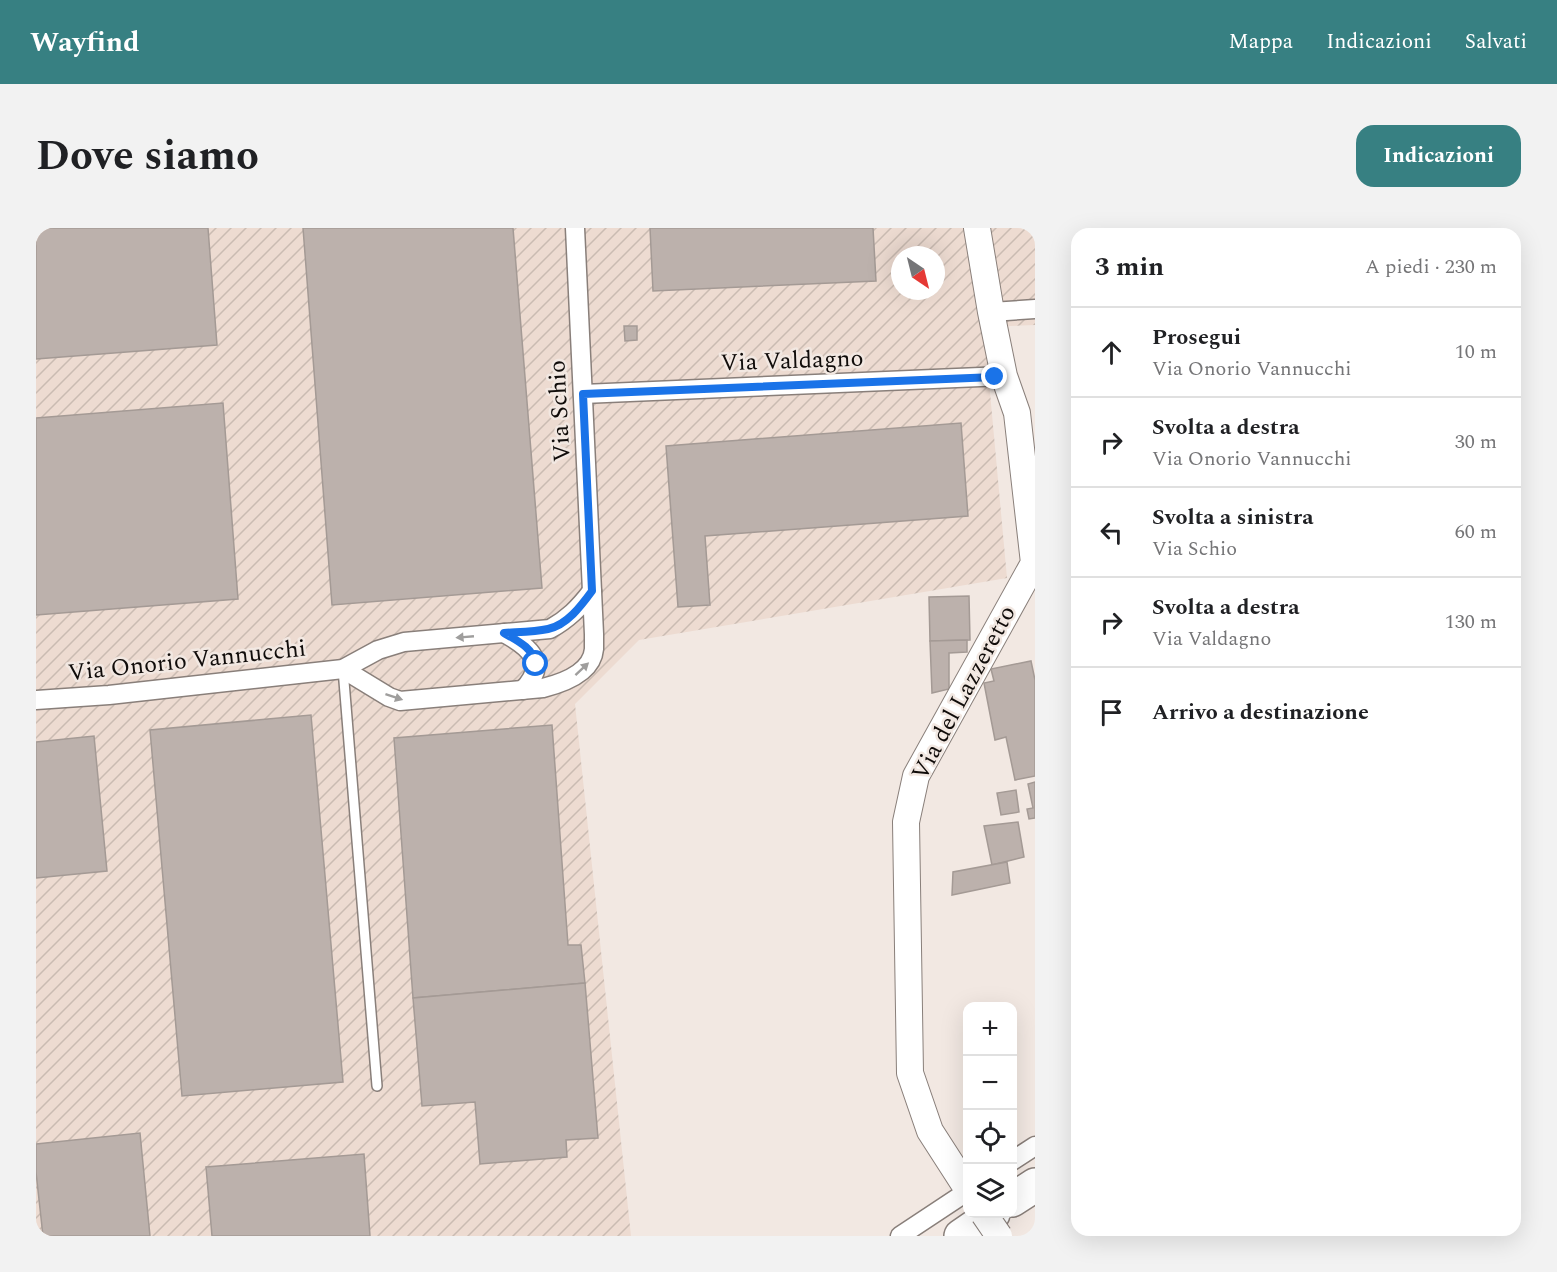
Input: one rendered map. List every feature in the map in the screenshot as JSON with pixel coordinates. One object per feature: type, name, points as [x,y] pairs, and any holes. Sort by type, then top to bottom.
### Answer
[{"type":"highway","points":[[1017,1197],[1035,1185]]},
{"type":"highway","points":[[961,1236],[987,1218]]},
{"type":"street","name":"Via Schio","points":[[575,228],[592,591]]},
{"type":"street","name":"Via del Lazzeretto","points":[[963,1184],[930,1131],[910,1073],[906,822],[916,776],[1034,566],[1017,413],[1004,376],[977,228]]},
{"type":"street","points":[[991,312],[1035,309]]},
{"type":"street","name":"Via Valdagno","points":[[583,394],[1004,376]]},
{"type":"street","points":[[343,669],[389,697],[400,701],[543,688],[558,684],[569,680],[590,662],[594,651],[592,591]]},
{"type":"street","name":"Via Onorio Vannucchi","points":[[36,700],[114,694],[343,669],[378,650],[404,642],[550,629],[565,621],[579,609],[592,591]]},
{"type":"street","points":[[504,633],[523,644],[534,657],[536,671],[523,690]]},
{"type":"street","points":[[1017,1158],[1035,1146]]},
{"type":"street","points":[[900,1236],[963,1187]]},
{"type":"street","points":[[987,1218],[999,1236]]},
{"type":"lane","points":[[343,669],[377,1086]]},
{"type":"shaded area","points":[[36,228],[1035,228],[1035,325],[984,327],[1007,578],[639,640],[575,704],[631,1236],[36,1236]]},
{"type":"building","points":[[36,228],[208,228],[217,345],[36,359]]},
{"type":"building","points":[[303,228],[513,228],[542,588],[332,605]]},
{"type":"building","points":[[650,228],[873,228],[876,281],[653,291]]},
{"type":"building","points":[[624,326],[637,326],[637,340],[625,341]]},
{"type":"building","points":[[223,403],[238,599],[36,615],[36,418]]},
{"type":"building","points":[[961,423],[968,516],[705,536],[710,605],[678,607],[666,446]]},
{"type":"building","points":[[969,596],[970,640],[930,641],[929,597]]},
{"type":"building","points":[[967,640],[967,652],[949,653],[949,689],[932,693],[930,641]]},
{"type":"building","points":[[1031,661],[1035,680],[1035,776],[1015,780],[1006,737],[995,740],[984,683],[994,681],[991,669]]},
{"type":"building","points":[[311,715],[343,1082],[182,1096],[150,730]]},
{"type":"building","points":[[552,725],[568,945],[581,945],[585,983],[413,998],[394,738]]},
{"type":"building","points":[[94,736],[107,871],[36,878],[36,742]]},
{"type":"building","points":[[1035,782],[1035,818],[1029,819],[1027,809],[1033,808],[1028,784]]},
{"type":"building","points":[[1016,790],[1019,812],[1001,815],[997,793]]},
{"type":"building","points":[[1018,822],[1024,857],[992,865],[984,826]]},
{"type":"building","points":[[1007,862],[1010,883],[952,895],[953,872]]},
{"type":"building","points":[[585,983],[598,1138],[566,1140],[567,1157],[480,1164],[475,1102],[422,1106],[413,998]]},
{"type":"building","points":[[140,1133],[150,1236],[43,1236],[36,1172],[36,1144]]},
{"type":"building","points":[[364,1154],[370,1236],[212,1236],[206,1167]]},
{"type":"route","points":[[536,664],[528,649],[504,633],[550,629],[565,621],[579,609],[592,591],[583,394],[995,377]]}]
